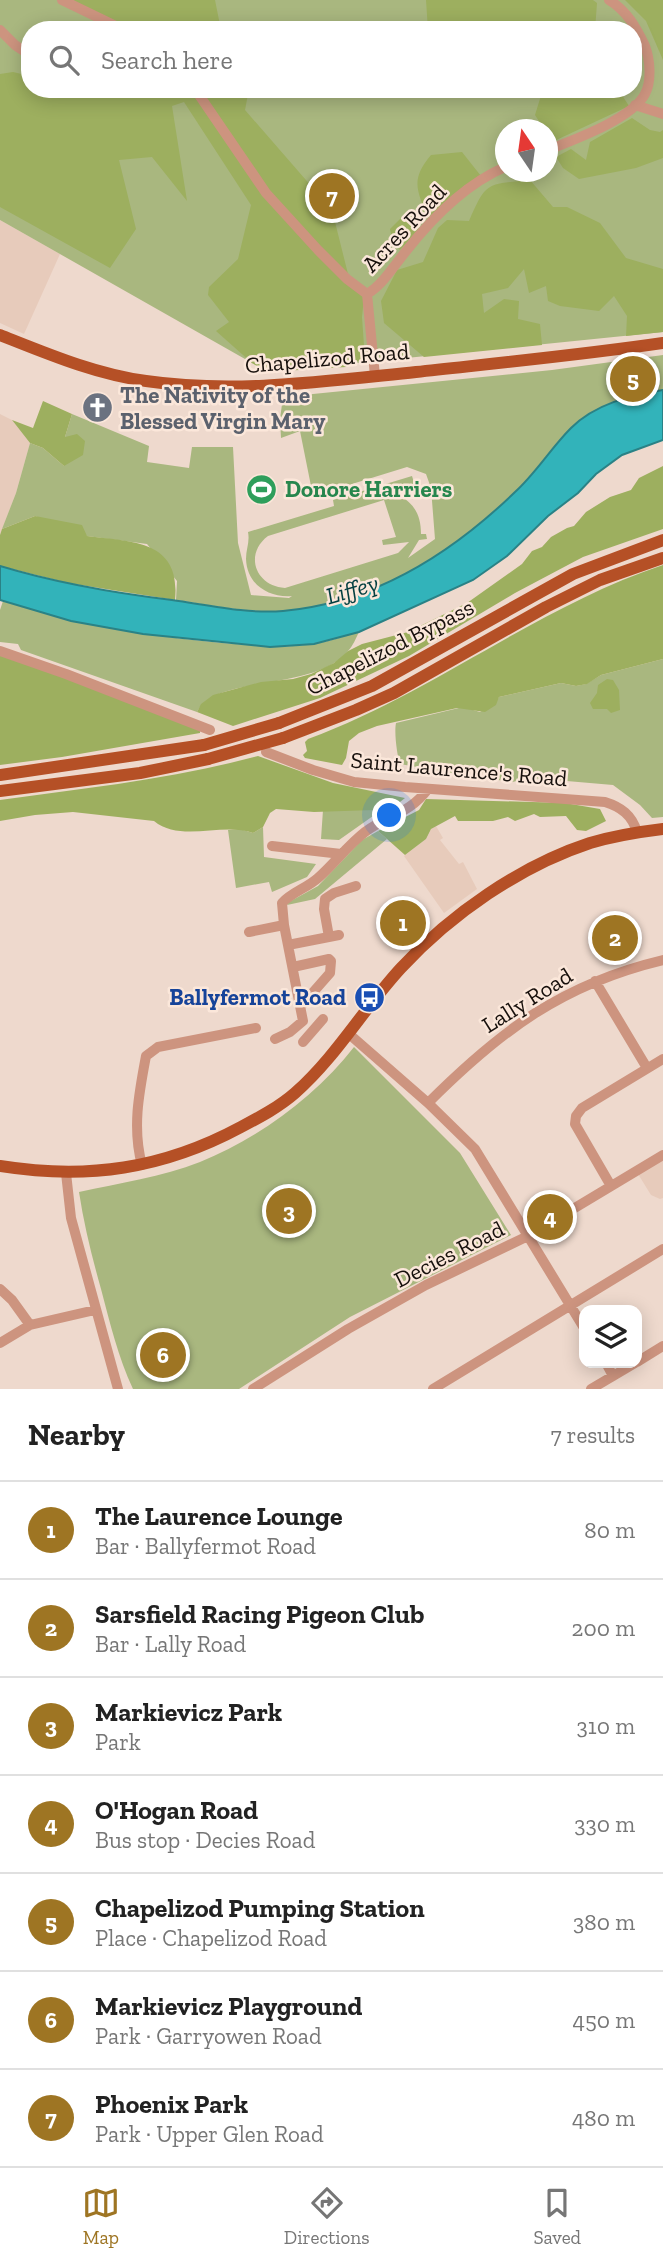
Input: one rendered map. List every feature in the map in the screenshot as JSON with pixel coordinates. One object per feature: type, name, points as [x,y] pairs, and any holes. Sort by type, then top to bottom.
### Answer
[{"type":"main road","name":"Chapelizod Road","points":[[0,335],[83,367],[129,378],[223,387],[374,376],[663,343]]},
{"type":"main road","name":"Chapelizod Bypass","points":[[0,775],[204,745],[279,723],[372,686],[573,574],[663,540]]},
{"type":"main road","name":"Chapelizod Bypass","points":[[0,791],[140,772],[208,759],[283,738],[394,692],[600,580],[663,558]]},
{"type":"main road","points":[[0,1166],[66,1173],[109,1171],[188,1152],[213,1141],[296,1093],[349,1034],[402,967],[428,941],[473,905],[517,877],[571,850],[601,840],[663,829]]},
{"type":"street","points":[[62,0],[105,21]]},
{"type":"street","points":[[609,0],[621,8],[631,21]]},
{"type":"street","points":[[0,30],[21,49]]},
{"type":"street","points":[[642,40],[647,51],[650,78],[642,97]]},
{"type":"street","points":[[201,98],[266,193],[347,279],[368,294],[374,376]]},
{"type":"street","points":[[558,145],[621,117],[641,98]]},
{"type":"street","points":[[635,105],[663,114]]},
{"type":"street","name":"Acres Road","points":[[368,294],[420,233],[470,186],[495,173]]},
{"type":"street","points":[[0,651],[210,730]]},
{"type":"street","name":"Saint Laurence's Road","points":[[267,752],[354,782],[605,802],[618,806],[627,814],[637,832]]},
{"type":"street","points":[[315,1028],[303,1021],[282,903],[320,877],[365,832],[412,807],[428,789]]},
{"type":"street","points":[[272,846],[341,854]]},
{"type":"street","points":[[288,945],[334,936],[324,909],[326,899],[334,893],[356,886]]},
{"type":"street","points":[[249,932],[284,925]]},
{"type":"street","points":[[293,967],[329,959],[331,961],[330,973],[300,1006]]},
{"type":"street","name":"Lally Road","points":[[428,1103],[484,1049],[544,1006],[615,973],[663,960]]},
{"type":"street","points":[[595,981],[647,1068]]},
{"type":"street","points":[[303,1042],[323,1018]]},
{"type":"street","points":[[275,1039],[290,1032],[303,1021]]},
{"type":"street","points":[[142,1165],[137,1147],[136,1118],[146,1056],[158,1047],[256,1028]]},
{"type":"street","points":[[349,1034],[428,1103],[475,1149],[579,1320]]},
{"type":"street","points":[[611,1186],[575,1124],[576,1116],[582,1108],[663,1059]]},
{"type":"street","name":"Decies Road","points":[[253,1389],[314,1349],[426,1285],[528,1236],[663,1155]]},
{"type":"street","points":[[66,1173],[71,1218],[118,1389]]},
{"type":"street","points":[[433,1389],[663,1249]]},
{"type":"street","points":[[0,1289],[12,1300],[30,1325]]},
{"type":"street","points":[[0,1343],[30,1325],[95,1310]]},
{"type":"street","points":[[642,1358],[663,1346]]},
{"type":"street","points":[[609,1368],[613,1376]]},
{"type":"street","points":[[592,1389],[626,1368]]},
{"type":"shaded area","points":[[0,220],[60,254],[24,334],[0,323]]},
{"type":"shaded area","points":[[0,414],[12,420],[30,443],[16,493],[0,535]]},
{"type":"shaded area","points":[[436,826],[443,838],[440,840],[459,864],[463,862],[477,889],[444,913],[404,856],[426,839],[431,829]]},
{"type":"shaded area","points":[[663,1159],[663,1198],[660,1199],[651,1195],[638,1174]]},
{"type":"green space","points":[[0,0],[663,0],[663,332],[268,372],[0,220]]},
{"type":"green space","points":[[73,0],[215,0],[219,21],[111,21]]},
{"type":"green space","points":[[426,0],[593,0],[597,3],[596,21],[427,21]]},
{"type":"green space","points":[[625,0],[663,0],[663,60],[646,21]]},
{"type":"green space","points":[[0,74],[21,74],[21,98],[247,98],[245,110],[332,210],[351,286],[364,298],[362,317],[365,360],[349,362],[346,367],[268,372],[252,363],[216,331],[229,322],[208,295],[209,287],[238,259],[251,205],[184,102],[172,106],[187,201],[152,157],[119,160],[136,229],[110,268],[0,207]]},
{"type":"green space","points":[[540,98],[624,98],[629,106],[558,139],[558,119],[538,119],[535,115]]},
{"type":"green space","points":[[632,118],[650,130],[663,130],[663,158],[636,168],[579,179],[563,168],[558,156],[571,149],[586,160],[590,142]]},
{"type":"green space","points":[[462,152],[481,176],[464,186],[428,218],[419,192],[420,171],[431,155]]},
{"type":"green space","points":[[532,182],[553,207],[567,207],[600,223],[626,258],[663,269],[663,332],[626,336],[627,316],[614,296],[599,311],[560,306],[548,301],[546,286],[529,293],[524,269],[508,288],[482,294],[484,313],[504,299],[519,301],[518,319],[540,324],[542,345],[424,357],[384,323],[381,301],[397,270],[423,262],[438,228],[447,220],[469,221],[485,191],[505,183]]},
{"type":"green space","points":[[403,216],[419,229],[400,250],[392,239],[390,229]]},
{"type":"green space","points":[[663,355],[663,390],[626,398],[602,407],[580,420],[519,489],[469,534],[411,572],[348,599],[282,611],[255,611],[176,600],[177,581],[147,544],[87,536],[35,516],[2,529],[16,493],[30,443],[43,448],[64,466],[65,437],[72,414],[149,446],[147,462],[189,468],[192,447],[233,447],[238,543],[251,595],[289,598],[292,596],[268,592],[250,576],[246,559],[248,532],[334,506],[333,500],[412,476],[416,489],[399,495],[416,511],[421,534],[426,534],[427,539],[419,540],[408,558],[435,539],[431,488],[426,474],[407,467],[313,496],[300,431],[281,438],[283,397],[552,370]],"holes":[[[384,500],[396,537],[382,540],[383,545],[409,542],[398,553],[285,588],[266,582],[256,568],[256,551],[268,536]]]},
{"type":"green space","points":[[43,401],[72,414],[65,437],[77,434],[85,441],[83,455],[64,466],[43,448],[30,443],[12,420],[33,428]]},
{"type":"green space","points":[[663,466],[663,529],[583,557],[515,593],[409,656],[320,698],[233,726],[197,712],[201,704],[213,695],[261,682],[311,674],[334,663],[362,644],[408,632],[467,603],[522,564],[532,551],[542,547],[551,537],[574,526],[586,512],[610,497],[631,490],[639,478]]},
{"type":"green space","points":[[35,516],[82,525],[87,536],[137,543],[162,555],[175,580],[175,600],[68,583],[0,566],[2,529]]},
{"type":"green space","points":[[663,565],[663,659],[601,675],[587,684],[576,686],[561,683],[499,697],[496,705],[485,712],[457,708],[377,726],[359,733],[349,741],[342,765],[305,758],[303,755],[307,751],[305,742],[308,739],[398,698],[572,603]]},
{"type":"green space","points":[[3,601],[111,628],[222,643],[290,646],[324,642],[359,632],[350,649],[333,664],[290,678],[224,692],[207,700],[197,712],[21,650],[18,644],[0,642],[0,610]]},
{"type":"green space","points":[[0,655],[200,730],[200,733],[0,765]]},
{"type":"green space","points":[[663,659],[663,817],[652,818],[640,805],[613,785],[532,778],[512,782],[498,780],[474,769],[457,774],[400,764],[396,723],[463,707],[480,712],[499,697],[561,683],[576,686],[586,684],[601,675]]},
{"type":"green space","points":[[607,679],[613,680],[619,690],[620,710],[611,713],[607,709],[593,709],[590,703],[597,693],[598,685]]},
{"type":"green space","points":[[258,756],[333,783],[405,798],[374,810],[314,812],[276,809],[270,813],[263,827],[253,833],[241,830],[176,831],[154,821],[73,812],[0,821],[0,800],[162,777]]},
{"type":"green space","points":[[426,799],[565,803],[600,809],[606,821],[586,831],[577,830],[566,816],[540,817],[534,814],[515,821],[508,817],[493,821],[458,821],[455,816],[431,829],[426,839],[405,855],[378,831],[419,810]]},
{"type":"green space","points":[[323,810],[374,810],[373,816],[339,840],[321,839]]},
{"type":"green space","points":[[263,827],[264,857],[316,864],[307,877],[272,892],[269,882],[236,888],[228,830],[240,829],[253,833]]},
{"type":"green space","points":[[378,831],[387,839],[315,899],[287,905],[318,886],[362,840]]},
{"type":"green space","points":[[354,1047],[460,1153],[511,1235],[350,1317],[239,1389],[133,1389],[111,1327],[79,1192],[186,1167],[243,1141],[304,1099]]},
{"type":"water","points":[[663,390],[663,440],[622,455],[596,474],[507,556],[473,580],[359,632],[314,644],[270,647],[143,634],[71,621],[0,600],[0,566],[85,587],[242,610],[283,611],[348,598],[409,572],[464,536],[523,485],[571,428],[591,413],[626,398]]},
{"type":"place","name":"Phoenix Park","points":[[332,196]]},
{"type":"place","name":"Chapelizod Pumping Station","points":[[633,379]]},
{"type":"place","name":"The Nativity of the Blessed Virgin Mary","points":[[97,408]]},
{"type":"place","name":"Donore Harriers","points":[[262,489]]},
{"type":"place","name":"The Laurence Lounge","points":[[403,923]]},
{"type":"place","name":"Sarsfield Racing Pigeon Club","points":[[615,938]]},
{"type":"place","name":"Ballyfermot Road","points":[[369,997]]},
{"type":"place","name":"Markievicz Park","points":[[289,1211]]},
{"type":"place","name":"O'Hogan Road","points":[[550,1217]]},
{"type":"place","name":"Markievicz Playground","points":[[163,1355]]},
{"type":"water label","name":"Liffey","points":[[352,589]]}]
